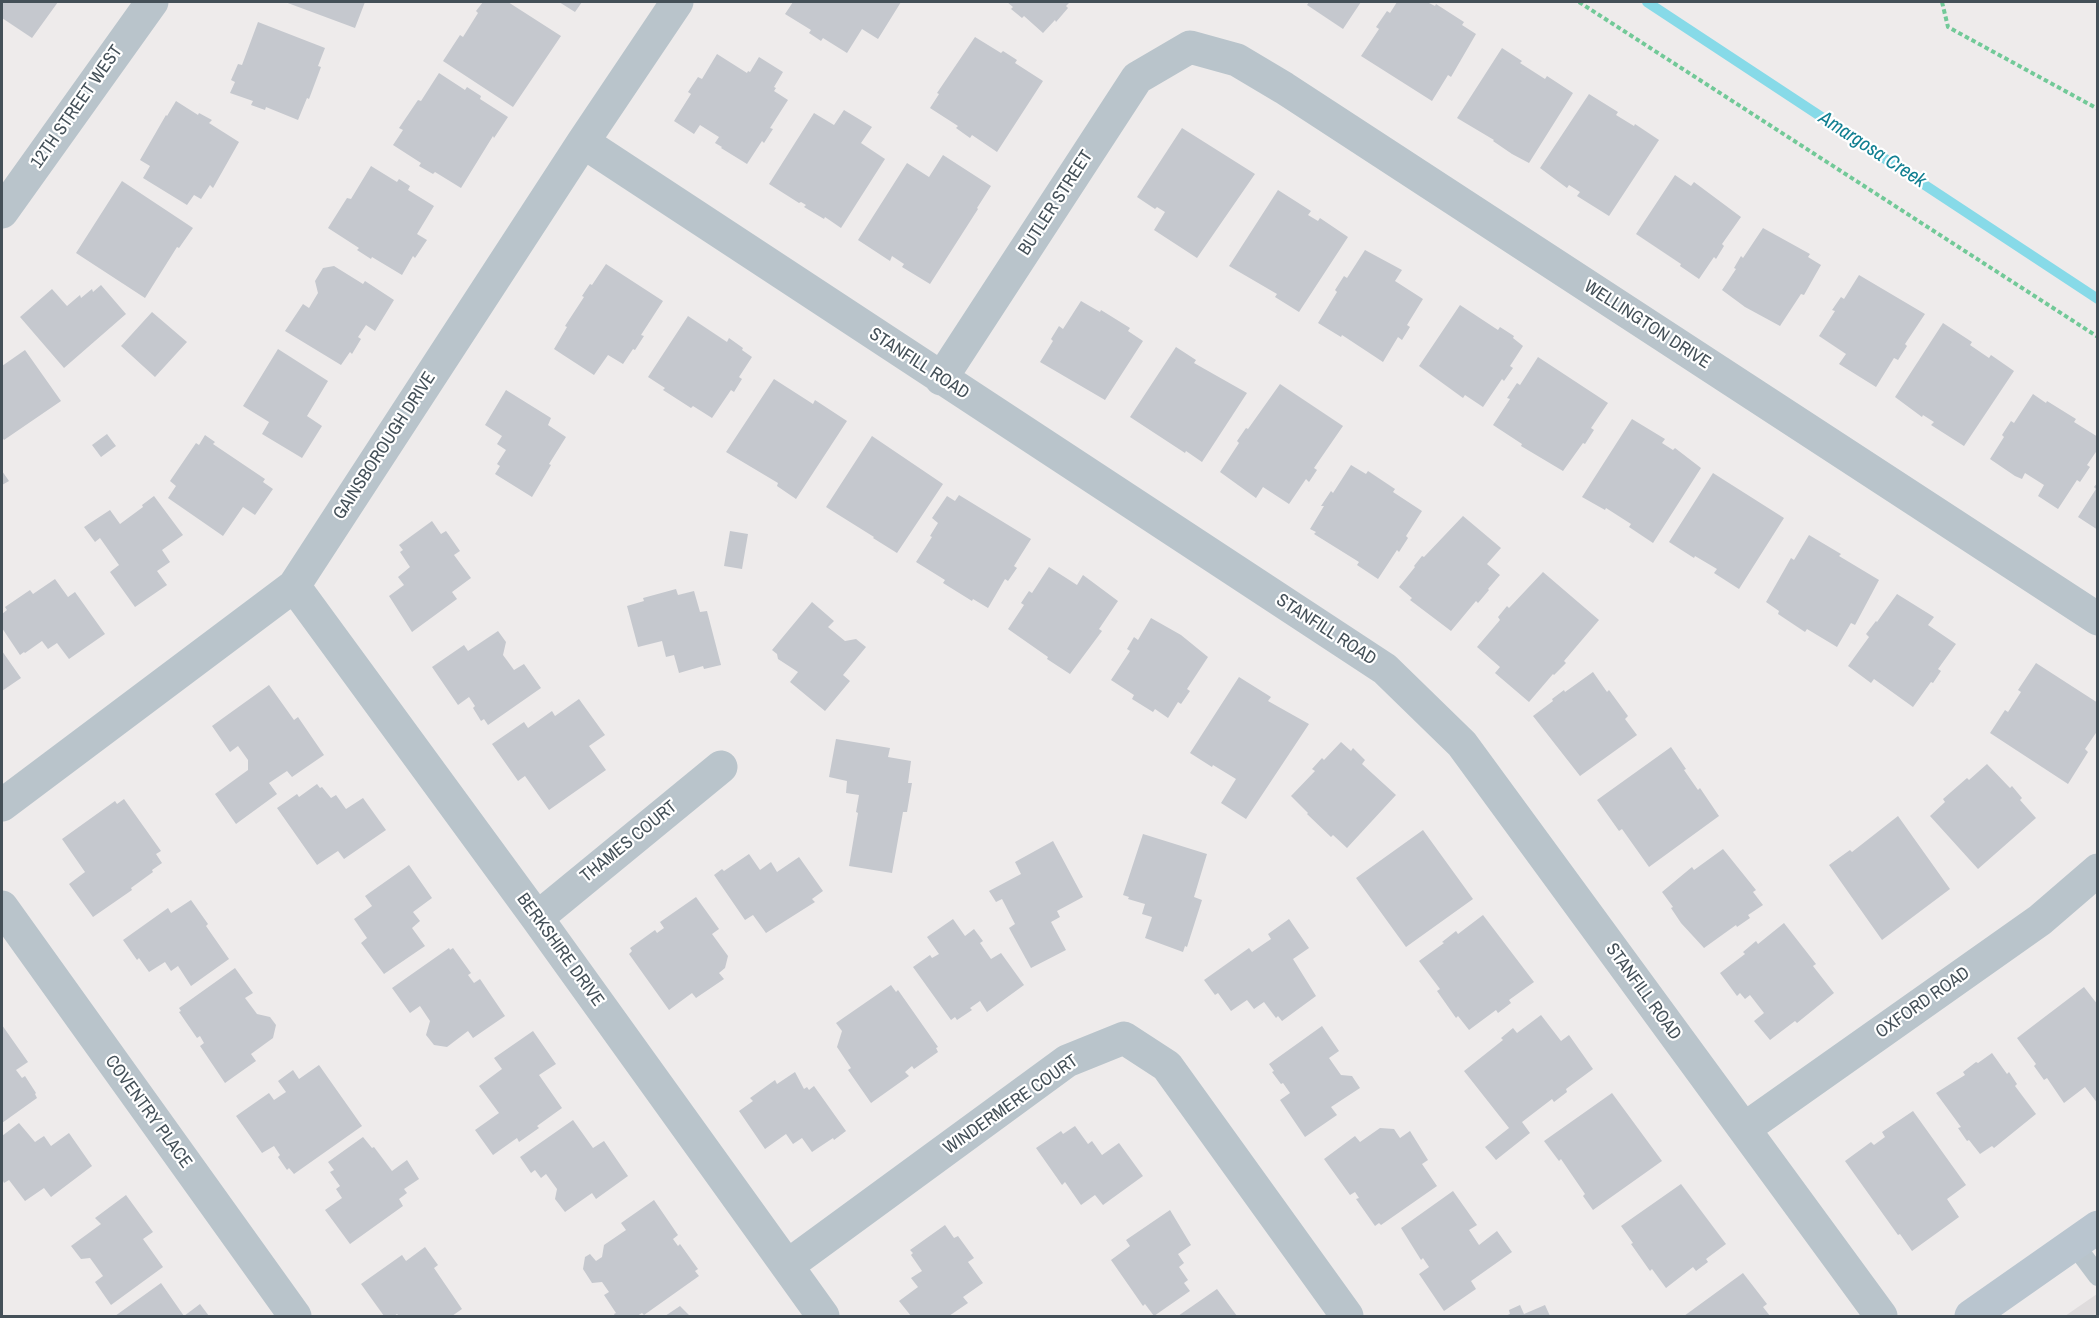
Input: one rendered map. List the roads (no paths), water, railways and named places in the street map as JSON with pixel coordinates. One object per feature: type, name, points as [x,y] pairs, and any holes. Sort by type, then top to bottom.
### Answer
[{"type":"street","name":"12TH STREET WEST","points":[[2,212],[152,2]]},
{"type":"street","name":"GAINSBOROUGH DRIVE","points":[[2,805],[294,586],[583,142],[677,2]]},
{"type":"street","name":"BUTLER STREET","points":[[941,379],[1137,78],[1190,47]]},
{"type":"street","name":"WELLINGTON DRIVE","points":[[1190,47],[1237,60],[1284,87],[2097,619]]},
{"type":"street","name":"STANFILL ROAD","points":[[583,142],[1385,669],[1462,744],[1881,1317]]},
{"type":"street","name":"BERKSHIRE DRIVE","points":[[294,586],[537,918],[823,1317]]},
{"type":"street","name":"THAMES COURT","points":[[537,918],[722,767]]},
{"type":"street","name":"OXFORD ROAD","points":[[1744,1129],[2040,920],[2097,870]]},
{"type":"street","name":"COVENTRY PLACE","points":[[2,907],[295,1317]]},
{"type":"street","name":"WINDERMERE COURT","points":[[787,1266],[1067,1062],[1124,1038],[1167,1066],[1347,1317]]},
{"type":"street","points":[[1971,1317],[2086,1236]]},
{"type":"lane","points":[[2086,1236],[2097,1276]]},
{"type":"waterway","name":"Amargosa Creek","points":[[1647,2],[2098,299]]}]
